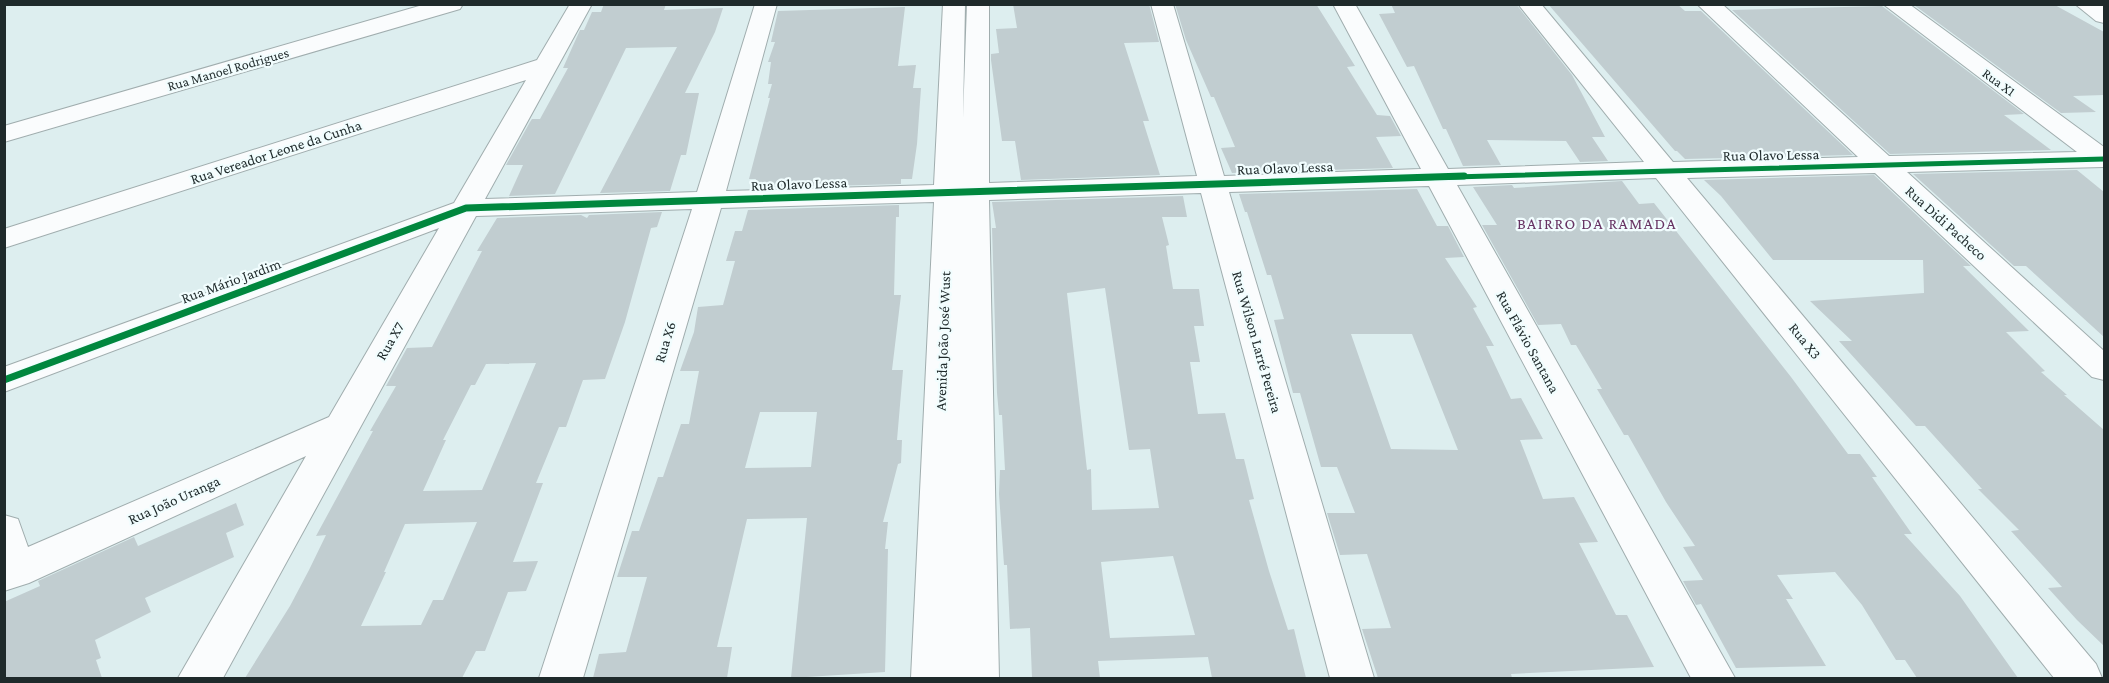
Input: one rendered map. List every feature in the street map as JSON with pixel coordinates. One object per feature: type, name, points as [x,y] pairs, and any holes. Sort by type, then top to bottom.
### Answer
[{"type":"street","name":"Rua Manoel Rodrigues","points":[[4,134],[452,4]]},
{"type":"street","name":"Rua X7","points":[[200,678],[581,4]]},
{"type":"street","name":"Rua X6","points":[[561,678],[709,200],[766,4]]},
{"type":"street","name":"Avenida João José Wust","points":[[954,4],[977,678]]},
{"type":"street","name":"Avenida João José Wust","points":[[933,678],[961,193],[978,4]]},
{"type":"street","name":"Rua Wilson Larré Pereira","points":[[1162,4],[1352,678]]},
{"type":"street","name":"Rua Flávio Santana","points":[[1344,4],[1713,678]]},
{"type":"street","name":"Rua X3","points":[[1529,4],[2080,678]]},
{"type":"street","name":"Rua Didi Pacheco","points":[[1708,4],[2104,369]]},
{"type":"street","name":"Rua X1","points":[[1894,4],[2104,159]]},
{"type":"street","points":[[2086,4],[2104,16]]},
{"type":"street","name":"Rua Vereador Leone da Cunha","points":[[4,239],[547,65]]},
{"type":"street","name":"Rua Olavo Lessa","points":[[466,208],[1664,170],[2104,159]]},
{"type":"street","name":"Rua Mário Jardim","points":[[4,380],[466,208]]},
{"type":"street","name":"Rua João Uranga","points":[[10,573],[343,425]]},
{"type":"street","points":[[4,530],[10,573]]},
{"type":"building","points":[[604,4],[666,4],[664,10],[723,8],[715,32],[685,93],[699,93],[686,155],[681,155],[670,191],[600,193],[677,47],[626,48],[555,194],[509,196],[523,165],[506,165],[532,119],[540,119],[568,68],[563,68],[580,30],[584,30],[592,12],[601,12]]},
{"type":"building","points":[[1013,4],[1149,4],[1159,42],[1124,43],[1149,121],[1143,121],[1160,175],[1021,180],[1015,141],[1002,141],[991,60],[991,54],[999,53],[996,29],[1017,28]]},
{"type":"building","points":[[1175,4],[1316,4],[1355,66],[1347,67],[1377,115],[1390,116],[1401,136],[1376,137],[1393,168],[1232,173],[1221,148],[1235,147],[1186,40]]},
{"type":"building","points":[[1391,4],[1516,4],[1572,75],[1605,137],[1592,137],[1608,161],[1580,162],[1566,141],[1487,140],[1501,165],[1463,166],[1414,66],[1407,67],[1379,14],[1395,13]]},
{"type":"building","points":[[1548,4],[1677,4],[1685,11],[1701,11],[1853,155],[1685,159],[1675,151]]},
{"type":"building","points":[[2053,4],[2104,32],[2104,95],[2073,96],[2096,112],[2061,113],[1914,5]]},
{"type":"building","points":[[1882,6],[2024,114],[2004,115],[2051,150],[1890,154],[1732,10]]},
{"type":"building","points":[[905,7],[898,66],[916,65],[913,88],[921,88],[912,179],[901,179],[901,184],[754,188],[756,179],[749,179],[770,98],[768,98],[772,84],[768,84],[771,62],[768,62],[775,42],[771,42],[778,11]]},
{"type":"building","points":[[2077,170],[2104,192],[2104,337],[2026,266],[2014,266],[1913,174]]},
{"type":"building","points":[[1874,175],[1971,266],[1963,266],[2029,331],[2006,332],[2045,371],[2041,372],[2067,395],[2064,395],[2104,430],[2104,646],[2048,588],[2062,587],[2011,531],[2019,530],[1978,489],[1982,489],[1925,426],[1916,426],[1839,341],[1852,341],[1810,301],[1924,293],[1923,260],[1773,260],[1721,196],[1704,180]]},
{"type":"building","points":[[1622,181],[1639,204],[1654,203],[1791,377],[1848,454],[1860,454],[1877,477],[1872,477],[1912,534],[1904,534],[1960,596],[2018,678],[1917,678],[1905,660],[1896,660],[1862,605],[1835,572],[1777,575],[1793,599],[1786,599],[1826,666],[1736,668],[1701,604],[1696,605],[1683,581],[1703,580],[1683,547],[1695,546],[1666,502],[1628,435],[1624,435],[1597,389],[1602,389],[1576,345],[1571,345],[1561,324],[1538,325],[1482,225],[1497,225],[1473,187],[1512,185],[1514,188]]},
{"type":"building","points":[[1417,189],[1437,226],[1448,226],[1464,257],[1445,258],[1477,307],[1473,308],[1494,346],[1486,346],[1511,399],[1521,398],[1543,439],[1520,440],[1543,499],[1574,497],[1598,542],[1579,543],[1616,615],[1627,615],[1654,667],[1511,674],[1512,678],[1378,678],[1362,629],[1391,628],[1367,554],[1340,555],[1327,513],[1355,513],[1337,467],[1321,467],[1300,393],[1293,393],[1274,320],[1284,319],[1271,275],[1267,275],[1239,194]],"holes":[[[1351,334],[1412,334],[1458,450],[1391,449]]]},
{"type":"building","points":[[1183,196],[1187,217],[1162,217],[1169,245],[1166,246],[1173,289],[1199,289],[1204,326],[1194,326],[1200,362],[1190,362],[1198,414],[1225,413],[1236,459],[1244,459],[1254,499],[1249,500],[1269,571],[1288,630],[1294,629],[1306,678],[1212,678],[1208,657],[1098,661],[1100,678],[1032,678],[1030,628],[1010,629],[1007,565],[1004,565],[999,494],[1000,470],[1005,470],[1002,415],[999,415],[997,393],[992,228],[996,228],[992,202]],"holes":[[[1105,288],[1129,450],[1150,449],[1159,508],[1092,510],[1091,469],[1087,470],[1067,293]],[[1173,556],[1195,635],[1110,638],[1101,562]]]},
{"type":"building","points":[[899,205],[899,217],[896,217],[894,295],[901,295],[892,370],[903,370],[897,440],[902,440],[901,463],[898,464],[883,522],[888,522],[885,549],[888,549],[885,672],[791,678],[807,518],[747,519],[717,647],[732,647],[727,678],[593,678],[599,654],[626,652],[647,577],[617,577],[632,531],[639,531],[658,477],[663,477],[681,424],[689,424],[699,371],[680,371],[694,332],[698,307],[723,305],[735,261],[726,261],[735,231],[742,231],[748,210]],"holes":[[[760,412],[817,412],[811,467],[745,468]]]},
{"type":"building","points":[[662,212],[657,227],[651,228],[625,322],[605,379],[583,380],[566,427],[559,427],[536,483],[543,483],[513,562],[538,561],[526,591],[508,592],[485,651],[476,651],[462,678],[245,678],[290,606],[326,535],[316,536],[396,386],[386,386],[407,348],[432,347],[482,251],[477,251],[497,218],[581,215],[587,218],[589,215]],"holes":[[[536,363],[482,490],[423,491],[446,440],[443,440],[471,385],[475,385],[486,364]],[[477,522],[443,600],[433,600],[421,625],[361,626],[405,524]]]},
{"type":"building","points":[[236,503],[244,525],[226,533],[234,557],[145,598],[151,612],[95,640],[101,658],[96,660],[102,678],[4,678],[4,602],[40,586],[38,581],[134,537],[138,546]]},
{"type":"cycle path","points":[[4,380],[466,208],[1664,170],[2104,159]]},
{"type":"district","name":"BAIRRO DA RAMADA","points":[[1597,223]]}]
